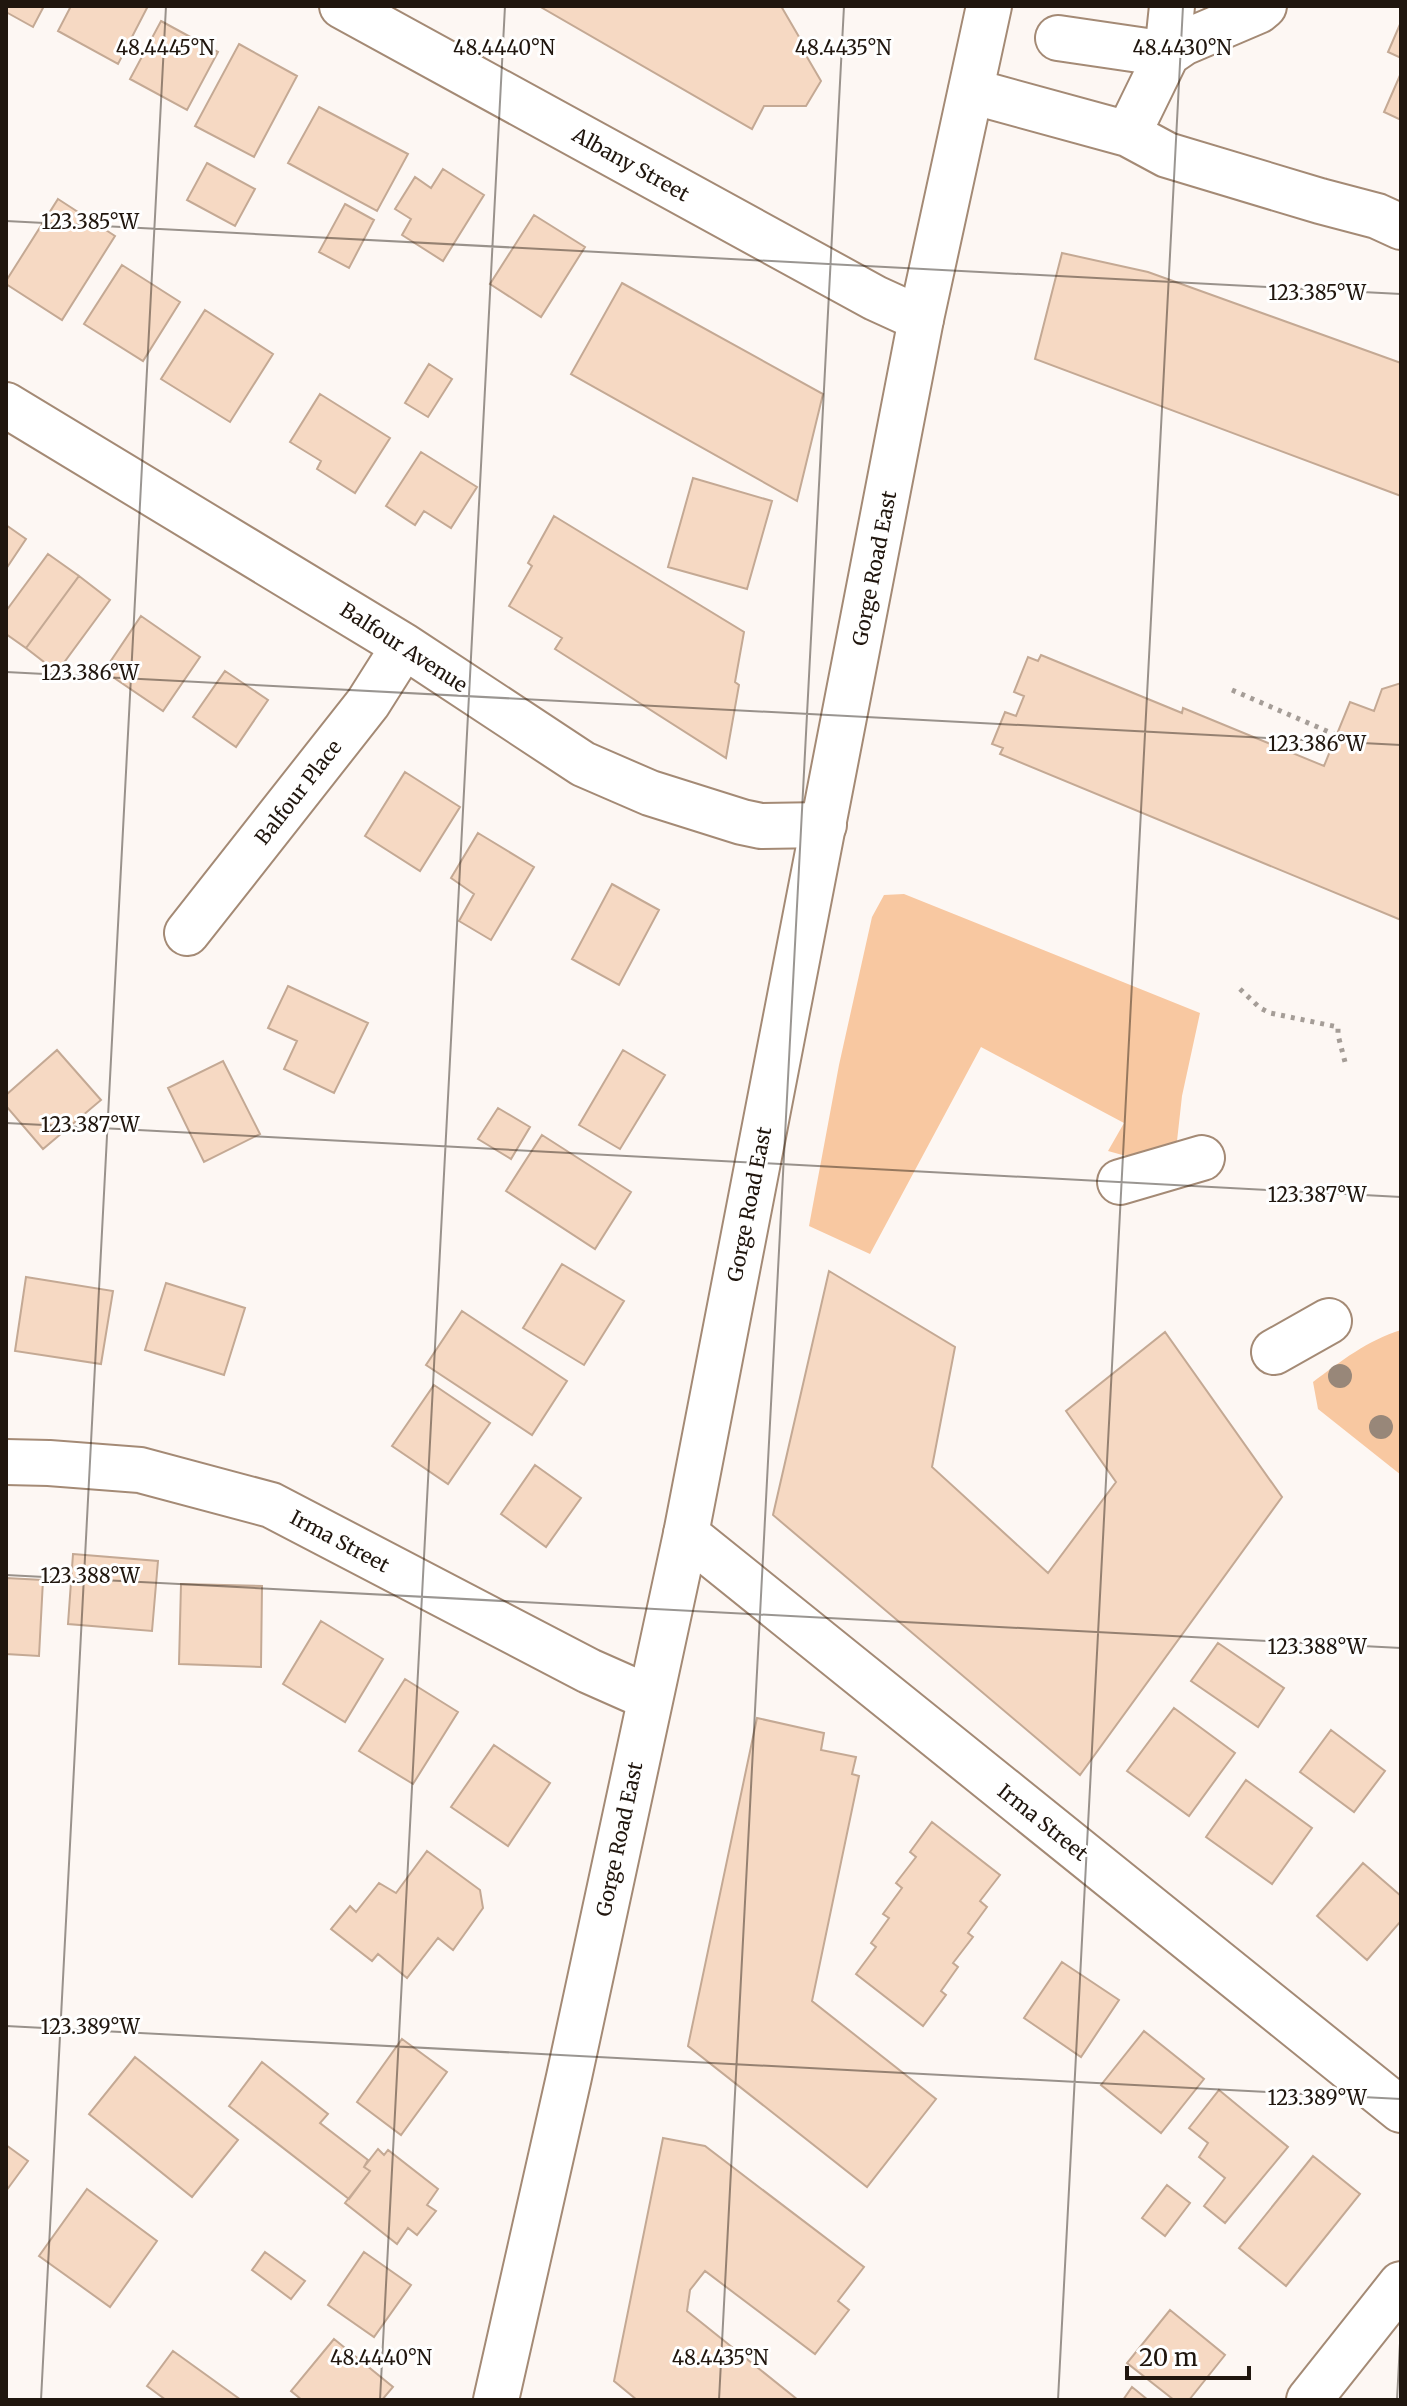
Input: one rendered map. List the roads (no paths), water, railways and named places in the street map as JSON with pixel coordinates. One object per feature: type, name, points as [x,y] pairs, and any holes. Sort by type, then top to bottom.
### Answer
[{"type":"street","name":"Albany Street","points":[[342,6],[875,298],[921,319]]},
{"type":"street","name":"Gorge Road East","points":[[496,2400],[686,1534],[921,319],[989,6]]},
{"type":"street","points":[[1128,134],[1167,54],[1172,6]]},
{"type":"street","points":[[1058,38],[1167,54],[1183,43],[1264,6]]},
{"type":"street","points":[[971,91],[1128,134],[1167,155],[1377,216],[1401,227]]},
{"type":"street","name":"Balfour Avenue","points":[[6,405],[404,646],[583,764],[650,793],[742,822],[761,826],[824,825]]},
{"type":"street","name":"Balfour Place","points":[[187,933],[368,703],[404,646]]},
{"type":"street","points":[[1120,1182],[1202,1158]]},
{"type":"street","points":[[1274,1352],[1329,1321]]},
{"type":"street","name":"Irma Street","points":[[6,1462],[140,1470],[271,1505],[589,1671],[650,1698]]},
{"type":"street","name":"Irma Street","points":[[686,1534],[1401,2110]]},
{"type":"street","points":[[1309,2400],[1401,2284]]}]
